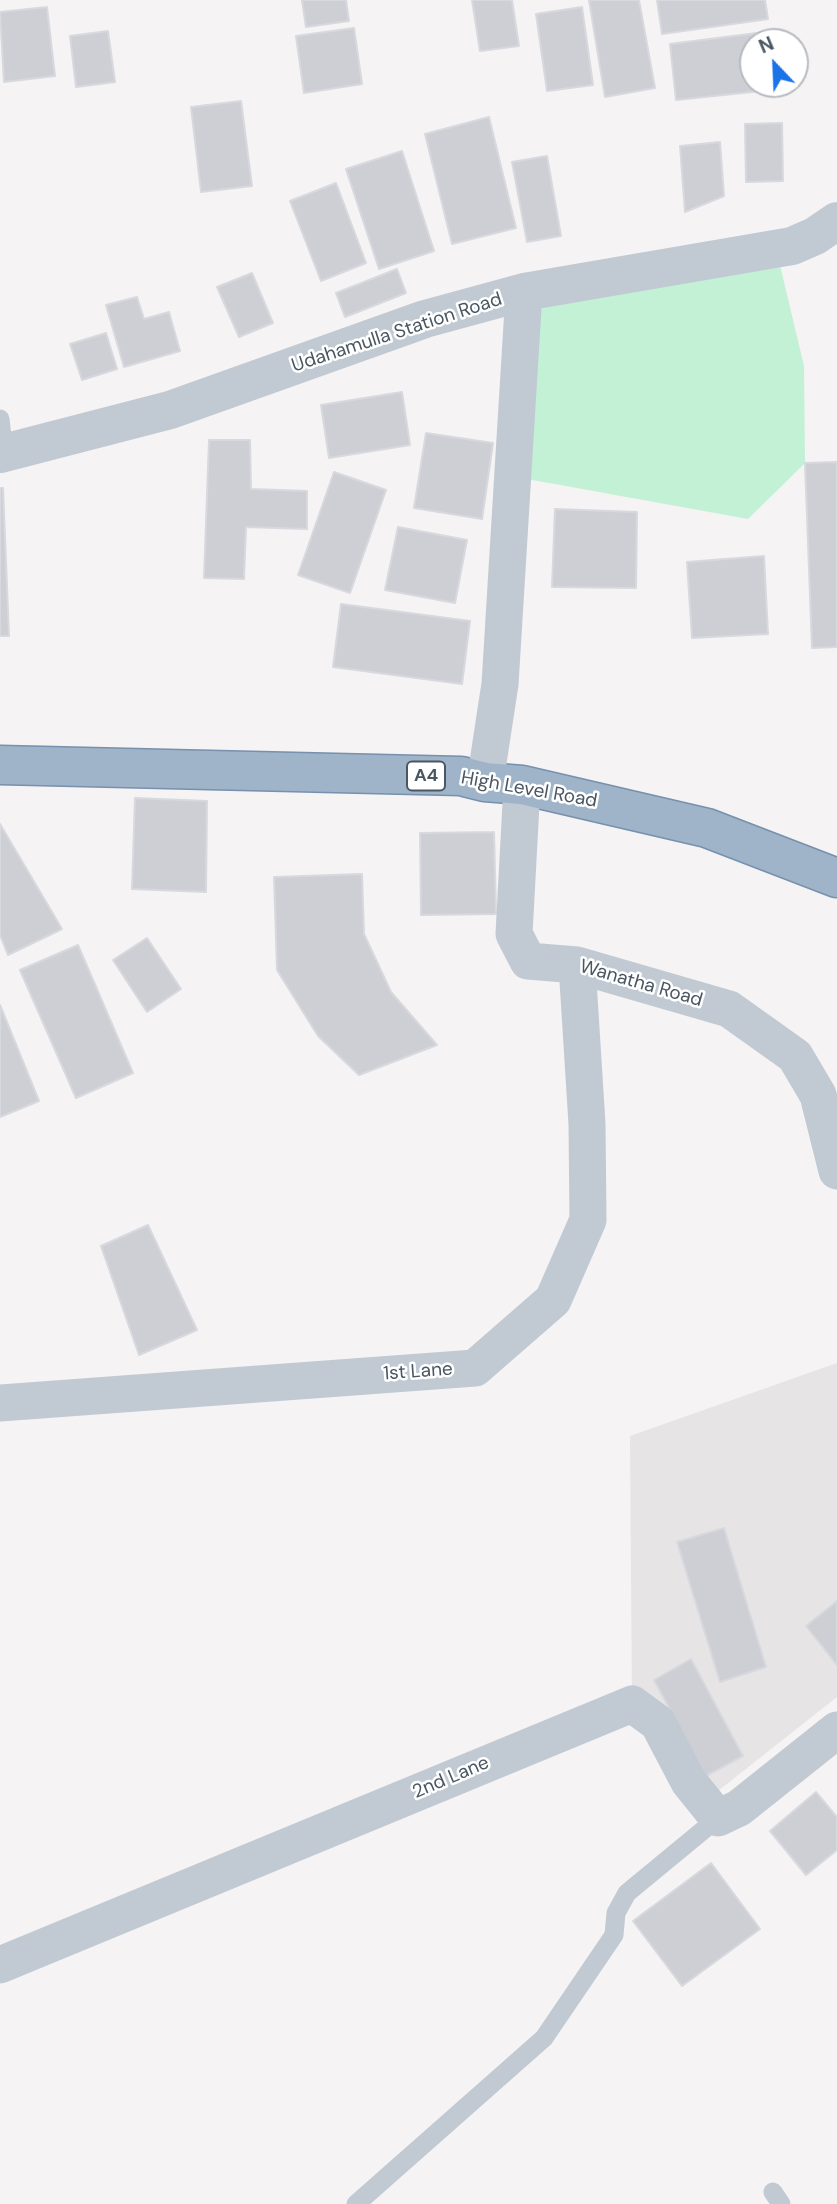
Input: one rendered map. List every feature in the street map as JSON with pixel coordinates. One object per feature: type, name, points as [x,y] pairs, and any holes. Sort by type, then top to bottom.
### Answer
[{"type":"highway","name":"High Level Road","points":[[0,765],[461,776],[707,828],[837,878]]},
{"type":"street","name":"Udahamulla Station Road","points":[[1,442],[170,410],[425,319],[524,292],[792,246],[816,236],[837,221]]},
{"type":"street","points":[[504,784],[500,684],[524,292]]},
{"type":"street","name":"Wanatha Road","points":[[504,784],[514,934],[528,961],[577,965],[729,1009],[795,1056],[818,1096],[837,1171]]},
{"type":"street","name":"1st Lane","points":[[0,1403],[475,1368],[552,1300],[588,1220],[587,1124],[577,965]]},
{"type":"street","name":"2nd Lane","points":[[0,1965],[632,1704],[658,1723],[689,1782],[718,1818]]},
{"type":"street","points":[[718,1818],[738,1808],[837,1730]]},
{"type":"lane","points":[[356,2204],[544,2038],[614,1936],[616,1913],[627,1893],[718,1818]]},
{"type":"shaded area","points":[[837,1363],[837,1697],[704,1802],[632,1704],[630,1436]]},
{"type":"green space","points":[[773,236],[804,366],[805,463],[748,519],[527,479],[530,294]]},
{"type":"building","points":[[302,0],[346,0],[349,21],[306,27]]},
{"type":"building","points":[[472,0],[512,0],[519,46],[480,51]]},
{"type":"building","points":[[589,0],[639,0],[655,88],[605,97]]},
{"type":"building","points":[[657,0],[765,0],[768,19],[662,34]]},
{"type":"building","points":[[47,7],[55,76],[4,82],[0,12]]},
{"type":"building","points":[[582,7],[593,85],[547,91],[536,14]]},
{"type":"building","points":[[354,28],[362,84],[304,93],[296,36]]},
{"type":"building","points":[[108,31],[115,82],[76,87],[70,36]]},
{"type":"building","points":[[739,35],[739,93],[676,100],[670,44]]},
{"type":"building","points":[[241,101],[252,186],[201,192],[191,107]]},
{"type":"building","points":[[489,117],[516,228],[452,244],[425,134]]},
{"type":"building","points":[[782,123],[783,181],[746,182],[745,124]]},
{"type":"building","points":[[720,142],[724,196],[685,212],[680,146]]},
{"type":"building","points":[[402,151],[434,251],[379,269],[346,169]]},
{"type":"building","points":[[547,156],[561,236],[527,242],[512,162]]},
{"type":"building","points":[[336,183],[366,263],[321,281],[290,201]]},
{"type":"building","points":[[397,269],[406,293],[345,317],[336,293]]},
{"type":"building","points":[[252,273],[273,323],[239,337],[217,287]]},
{"type":"building","points":[[137,297],[144,319],[169,312],[180,351],[124,367],[106,305]]},
{"type":"building","points":[[106,333],[117,369],[82,380],[70,344]]},
{"type":"building","points":[[402,392],[410,445],[329,458],[321,405]]},
{"type":"building","points":[[426,433],[493,443],[482,519],[414,508]]},
{"type":"building","points":[[209,440],[250,440],[251,489],[307,491],[307,529],[246,527],[244,579],[204,578]]},
{"type":"building","points":[[837,462],[837,647],[812,648],[805,463]]},
{"type":"building","points":[[334,472],[386,490],[350,593],[298,575]]},
{"type":"building","points":[[0,488],[3,488],[9,636],[0,636]]},
{"type":"building","points":[[555,509],[637,512],[636,588],[552,587]]},
{"type":"building","points":[[398,527],[467,540],[455,603],[385,590]]},
{"type":"building","points":[[764,556],[768,634],[692,638],[687,562]]},
{"type":"building","points":[[341,604],[470,621],[462,684],[333,667]]},
{"type":"building","points":[[135,798],[207,801],[206,892],[132,889]]},
{"type":"building","points":[[0,824],[62,929],[8,955],[0,935]]},
{"type":"building","points":[[494,832],[496,914],[421,915],[420,833]]},
{"type":"building","points":[[362,874],[364,934],[391,992],[437,1045],[359,1075],[318,1036],[277,970],[274,877]]},
{"type":"building","points":[[147,938],[181,989],[147,1012],[113,960]]},
{"type":"building","points":[[78,945],[133,1073],[76,1098],[20,970]]},
{"type":"building","points":[[0,1005],[39,1101],[0,1117]]},
{"type":"building","points":[[148,1225],[197,1330],[139,1355],[101,1246]]},
{"type":"building","points":[[724,1528],[766,1667],[720,1682],[677,1542]]},
{"type":"building","points":[[837,1601],[837,1665],[806,1626]]},
{"type":"building","points":[[691,1659],[743,1756],[706,1776],[654,1680]]},
{"type":"building","points":[[816,1792],[837,1817],[837,1850],[806,1875],[770,1831]]},
{"type":"building","points":[[711,1863],[760,1929],[682,1986],[633,1921]]}]
